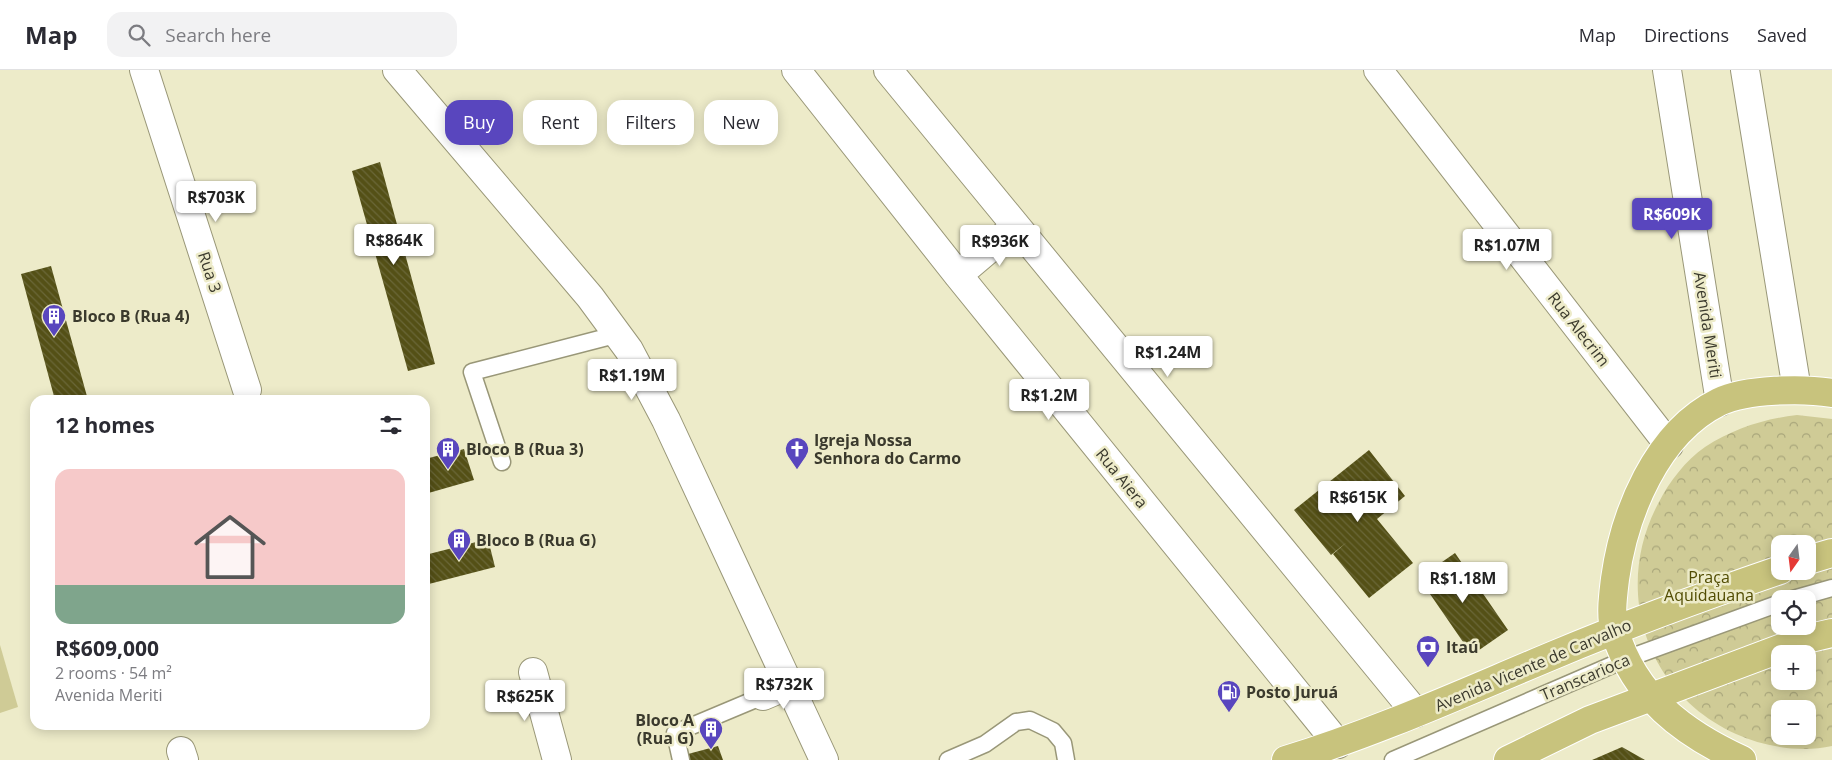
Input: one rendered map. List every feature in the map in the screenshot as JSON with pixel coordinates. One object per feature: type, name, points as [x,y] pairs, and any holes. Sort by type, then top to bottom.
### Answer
[{"type":"main road","points":[[1742,760],[1700,740],[1666,715],[1650,696],[1626,659],[1615,630],[1612,604],[1617,566],[1624,535],[1635,504],[1650,473],[1669,445],[1695,418],[1720,402],[1758,393],[1797,390],[1832,393]]},
{"type":"main road","points":[[1816,558],[1832,553]]},
{"type":"main road","name":"Avenida Vicente de Carvalho","points":[[1286,760],[1338,744],[1416,714],[1615,630],[1681,604],[1771,573]]},
{"type":"main road","points":[[1508,760],[1590,720],[1650,696],[1806,639],[1832,632]]},
{"type":"street","name":"Rua 3","points":[[144,70],[247,390]]},
{"type":"street","points":[[396,70],[619,334],[666,420],[824,760]]},
{"type":"street","name":"Rua Aiera","points":[[796,70],[958,275],[1338,744]]},
{"type":"street","points":[[888,70],[1416,714]]},
{"type":"street","name":"Rua Alecrim","points":[[1378,70],[1669,445]]},
{"type":"street","name":"Avenida Meriti","points":[[1667,70],[1720,402]]},
{"type":"street","points":[[1745,70],[1797,390]]},
{"type":"street","points":[[958,275],[1016,226]]},
{"type":"street","points":[[533,672],[557,760]]},
{"type":"street","points":[[763,696],[789,685]]},
{"type":"lane","points":[[502,462],[472,372],[619,334]]},
{"type":"lane","points":[[1816,593],[1832,588]]},
{"type":"lane","name":"Transcarioca","points":[[1393,760],[1626,659],[1771,606]]},
{"type":"lane","points":[[681,760],[675,733],[763,696]]},
{"type":"lane","points":[[948,760],[985,744],[1016,722],[1030,720],[1053,731],[1063,743],[1066,760]]},
{"type":"green space","name":"Praça Aquidauana","points":[[1797,415],[1832,419],[1832,746],[1808,749],[1783,748],[1771,745],[1759,742],[1747,739],[1705,716],[1679,693],[1659,665],[1646,635],[1639,602],[1638,569],[1645,535],[1659,502],[1679,472],[1698,452],[1726,435],[1760,422]]},
{"type":"green space","points":[[0,645],[18,707],[0,713]]},
{"type":"building","points":[[380,162],[435,364],[408,371],[352,171]]},
{"type":"building","name":"Bloco B (Rua 4)","points":[[51,266],[87,395],[54,395],[21,274]]},
{"type":"building","name":"Bloco B (Rua 3)","points":[[464,449],[474,480],[430,493],[430,458]]},
{"type":"building","points":[[1369,450],[1405,496],[1377,519],[1413,563],[1369,598],[1333,554],[1347,542],[1331,555],[1294,510]]},
{"type":"building","name":"Bloco B (Rua G)","points":[[488,539],[495,567],[430,584],[430,554]]},
{"type":"building","points":[[1455,553],[1508,630],[1472,655],[1419,578]]},
{"type":"building","name":"Bloco A (Rua G)","points":[[718,746],[723,760],[690,760],[688,754]]},
{"type":"building","points":[[1622,747],[1645,760],[1592,760]]},
{"type":"place","name":"Bloco B (Rua 4)","points":[[54,337]]},
{"type":"place","name":"Bloco B (Rua 3)","points":[[448,470]]},
{"type":"place","name":"Igreja Nossa Senhora do Carmo","points":[[797,470]]},
{"type":"place","name":"Bloco B (Rua G)","points":[[459,561]]},
{"type":"place","name":"Itaú","points":[[1428,668]]},
{"type":"place","name":"Posto Juruá","points":[[1229,713]]},
{"type":"place","name":"Bloco A (Rua G)","points":[[711,750]]}]
